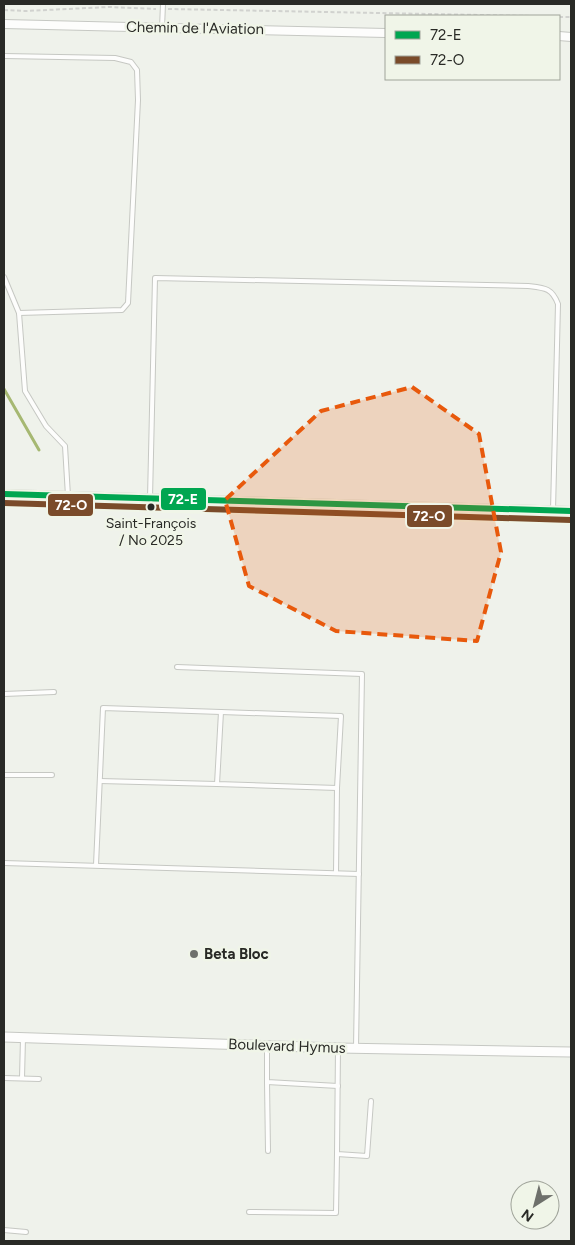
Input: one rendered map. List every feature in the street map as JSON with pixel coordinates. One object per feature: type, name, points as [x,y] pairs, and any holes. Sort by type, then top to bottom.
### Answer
[{"type":"street","name":"Chemin de l'Aviation","points":[[4,24],[385,33]]},
{"type":"street","points":[[4,494],[571,511]]},
{"type":"street","name":"Boulevard Hymus","points":[[4,1037],[338,1048],[571,1052]]},
{"type":"lane","points":[[162,28],[163,4]]},
{"type":"lane","points":[[4,56],[114,58],[131,62],[137,70],[138,100],[128,303],[122,310],[19,313]]},
{"type":"lane","points":[[4,277],[19,313],[25,392],[46,426],[65,446],[68,496]]},
{"type":"lane","points":[[150,498],[155,278],[528,286],[546,289],[554,294],[558,304],[553,510]]},
{"type":"lane","points":[[177,667],[362,674],[356,1048]]},
{"type":"lane","points":[[4,694],[54,692]]},
{"type":"lane","points":[[96,865],[103,708],[341,716],[337,788],[336,873]]},
{"type":"lane","points":[[217,784],[221,712]]},
{"type":"lane","points":[[4,775],[52,775]]},
{"type":"lane","points":[[100,781],[337,788]]},
{"type":"lane","points":[[4,864],[96,865],[359,874]]},
{"type":"lane","points":[[22,1078],[23,1038]]},
{"type":"lane","points":[[267,1046],[268,1151]]},
{"type":"lane","points":[[248,1212],[336,1213],[338,1048]]},
{"type":"lane","points":[[4,1078],[39,1079]]},
{"type":"lane","points":[[267,1082],[338,1086]]},
{"type":"lane","points":[[337,1154],[367,1156],[371,1101]]},
{"type":"lane","points":[[4,1230],[26,1232]]},
{"type":"path","name":"Chemin de l'Aviation","points":[[4,10],[26,11],[109,7],[155,9]]},
{"type":"path","name":"Chemin de l'Aviation","points":[[174,9],[483,15]]},
{"type":"highlighted area","points":[[412,387],[479,434],[501,552],[477,641],[336,631],[249,586],[225,500],[321,411]]},
{"type":"waterway","points":[[4,389],[39,450]]},
{"type":"transit line","name":"72-E","points":[[4,494],[571,511]]},
{"type":"transit line","name":"72-O","points":[[4,503],[571,520]]},
{"type":"place","name":"Saint-François / No 2025","points":[[151,507]]},
{"type":"place","name":"Beta Bloc","points":[[194,954]]}]
